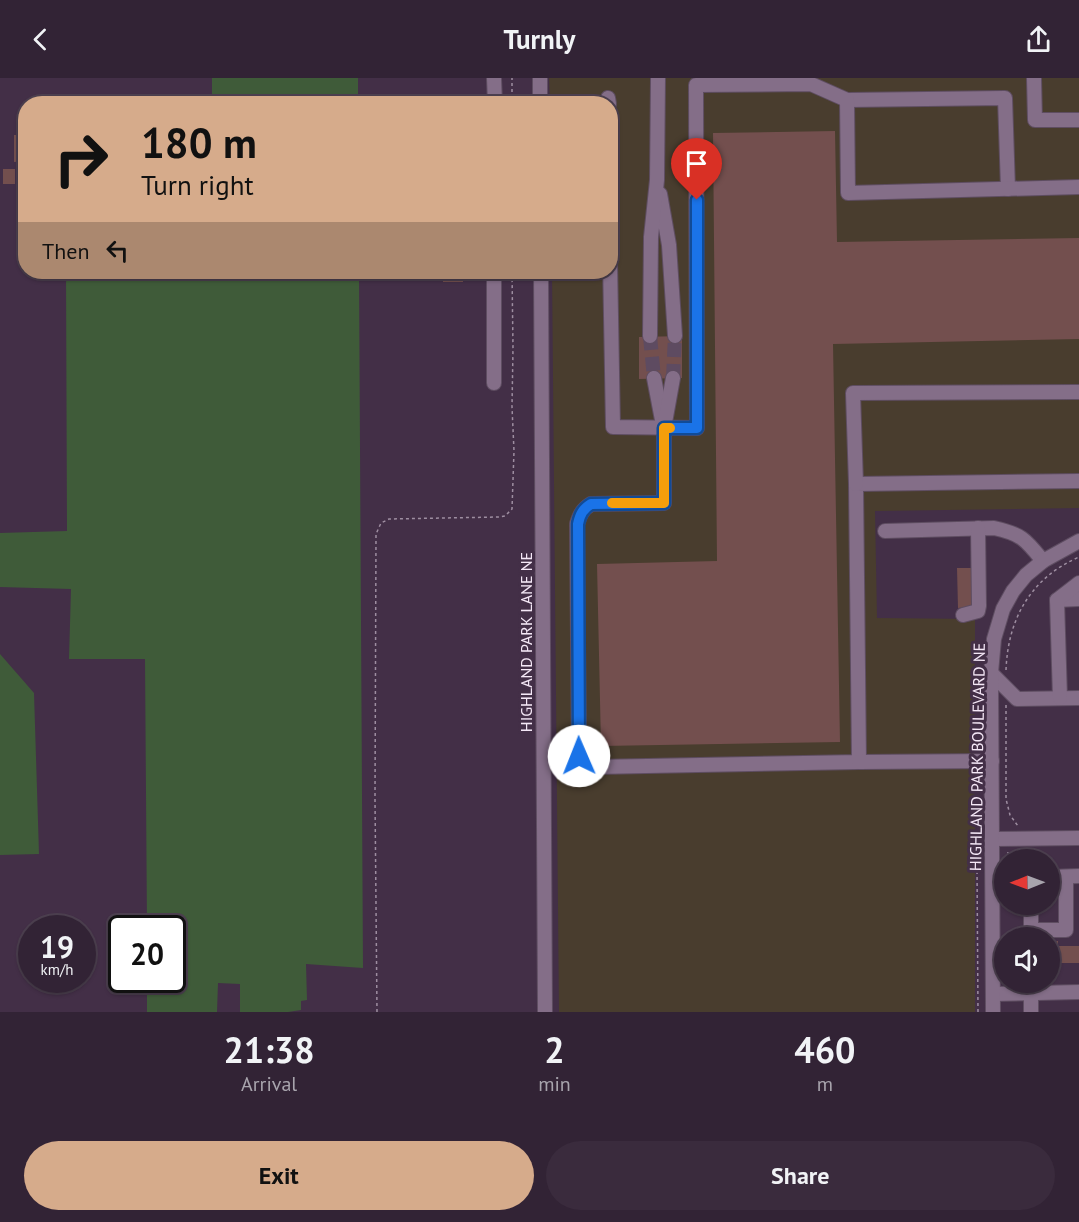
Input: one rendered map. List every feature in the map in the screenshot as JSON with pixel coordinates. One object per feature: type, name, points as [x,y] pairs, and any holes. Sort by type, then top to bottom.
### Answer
[{"type":"street","points":[[494,78],[495,96]]},
{"type":"street","points":[[540,78],[540,96]]},
{"type":"street","points":[[650,336],[651,237],[657,180],[658,78]]},
{"type":"street","points":[[1034,78],[1035,120],[1079,120]]},
{"type":"street","points":[[610,279],[613,427],[697,428],[696,85],[811,84],[847,100],[1005,98],[1008,189]]},
{"type":"street","points":[[847,100],[848,193],[1079,187]]},
{"type":"street","points":[[657,180],[669,245],[675,336]]},
{"type":"street","points":[[494,279],[494,383]]},
{"type":"street","name":"HIGHLAND PARK LANE NE","points":[[541,279],[545,1012]]},
{"type":"street","points":[[654,378],[664,428]]},
{"type":"street","points":[[673,378],[664,428],[664,503],[591,504],[585,507],[580,514],[578,524],[579,756],[583,763],[595,767],[992,761]]},
{"type":"street","points":[[859,762],[853,393],[1079,392]]},
{"type":"street","points":[[856,484],[1079,481]]},
{"type":"street","points":[[885,531],[978,528],[1010,531],[1026,540],[1043,561]]},
{"type":"street","points":[[963,615],[978,611],[979,606],[978,528]]},
{"type":"street","name":"HIGHLAND PARK BOULEVARD NE","points":[[993,1012],[991,673],[994,639],[1003,609],[1026,574],[1043,561],[1079,541]]},
{"type":"street","points":[[1057,600],[1079,583]]},
{"type":"street","points":[[1057,600],[1079,599]]},
{"type":"street","points":[[1057,600],[1060,698]]},
{"type":"street","points":[[991,673],[1017,699],[1079,698]]},
{"type":"street","points":[[992,839],[1079,838]]},
{"type":"street","points":[[1060,931],[1066,930],[1072,876]]},
{"type":"street","points":[[1060,990],[1079,992]]},
{"type":"street","points":[[1031,993],[1031,1012]]},
{"type":"path","points":[[512,78],[512,96]]},
{"type":"path","points":[[377,1012],[376,534],[381,523],[389,519],[500,517],[509,513],[512,508],[514,451],[512,279]]},
{"type":"path","points":[[1006,673],[1011,635],[1025,601],[1035,588],[1059,567],[1079,557]]},
{"type":"path","points":[[1006,706],[1006,799],[1010,815],[1019,827]]},
{"type":"path","points":[[978,1012],[977,867],[981,867]]},
{"type":"shaded area","points":[[549,78],[1079,78],[1079,508],[875,511],[877,618],[975,619],[975,1012],[559,1012],[552,279],[618,279],[618,96],[550,96]]},
{"type":"green space","points":[[212,78],[358,78],[358,96],[212,96]]},
{"type":"green space","points":[[66,279],[359,279],[363,968],[306,964],[307,1000],[301,1001],[301,1010],[240,1012],[240,984],[218,983],[217,1012],[147,1012],[147,993],[186,993],[186,915],[147,915],[145,659],[69,659],[71,589],[0,587],[0,533],[67,531]]},
{"type":"green space","points":[[0,654],[34,693],[39,854],[0,855]]},
{"type":"building","points":[[835,131],[837,242],[1079,238],[1079,339],[833,344],[840,742],[601,746],[597,564],[717,561],[713,133]]},
{"type":"building","points":[[14,135],[18,135],[18,162],[14,162]]},
{"type":"building","points":[[3,169],[15,169],[15,184],[3,184]]},
{"type":"building","points":[[443,279],[463,279],[463,282],[443,282]]},
{"type":"building","points":[[682,336],[682,378],[639,379],[639,337]]},
{"type":"building","points":[[957,568],[973,568],[974,607],[958,608]]},
{"type":"building","points":[[1060,946],[1079,946],[1079,963],[1060,963]]},
{"type":"tunnel","points":[[650,336],[654,378]]},
{"type":"tunnel","points":[[673,378],[675,336]]},
{"type":"slow traffic","points":[[612,503],[664,503],[664,428],[670,428]]},
{"type":"route","points":[[579,756],[577,535],[580,514],[585,507],[598,503],[664,503],[664,428],[697,428],[697,200]]}]
